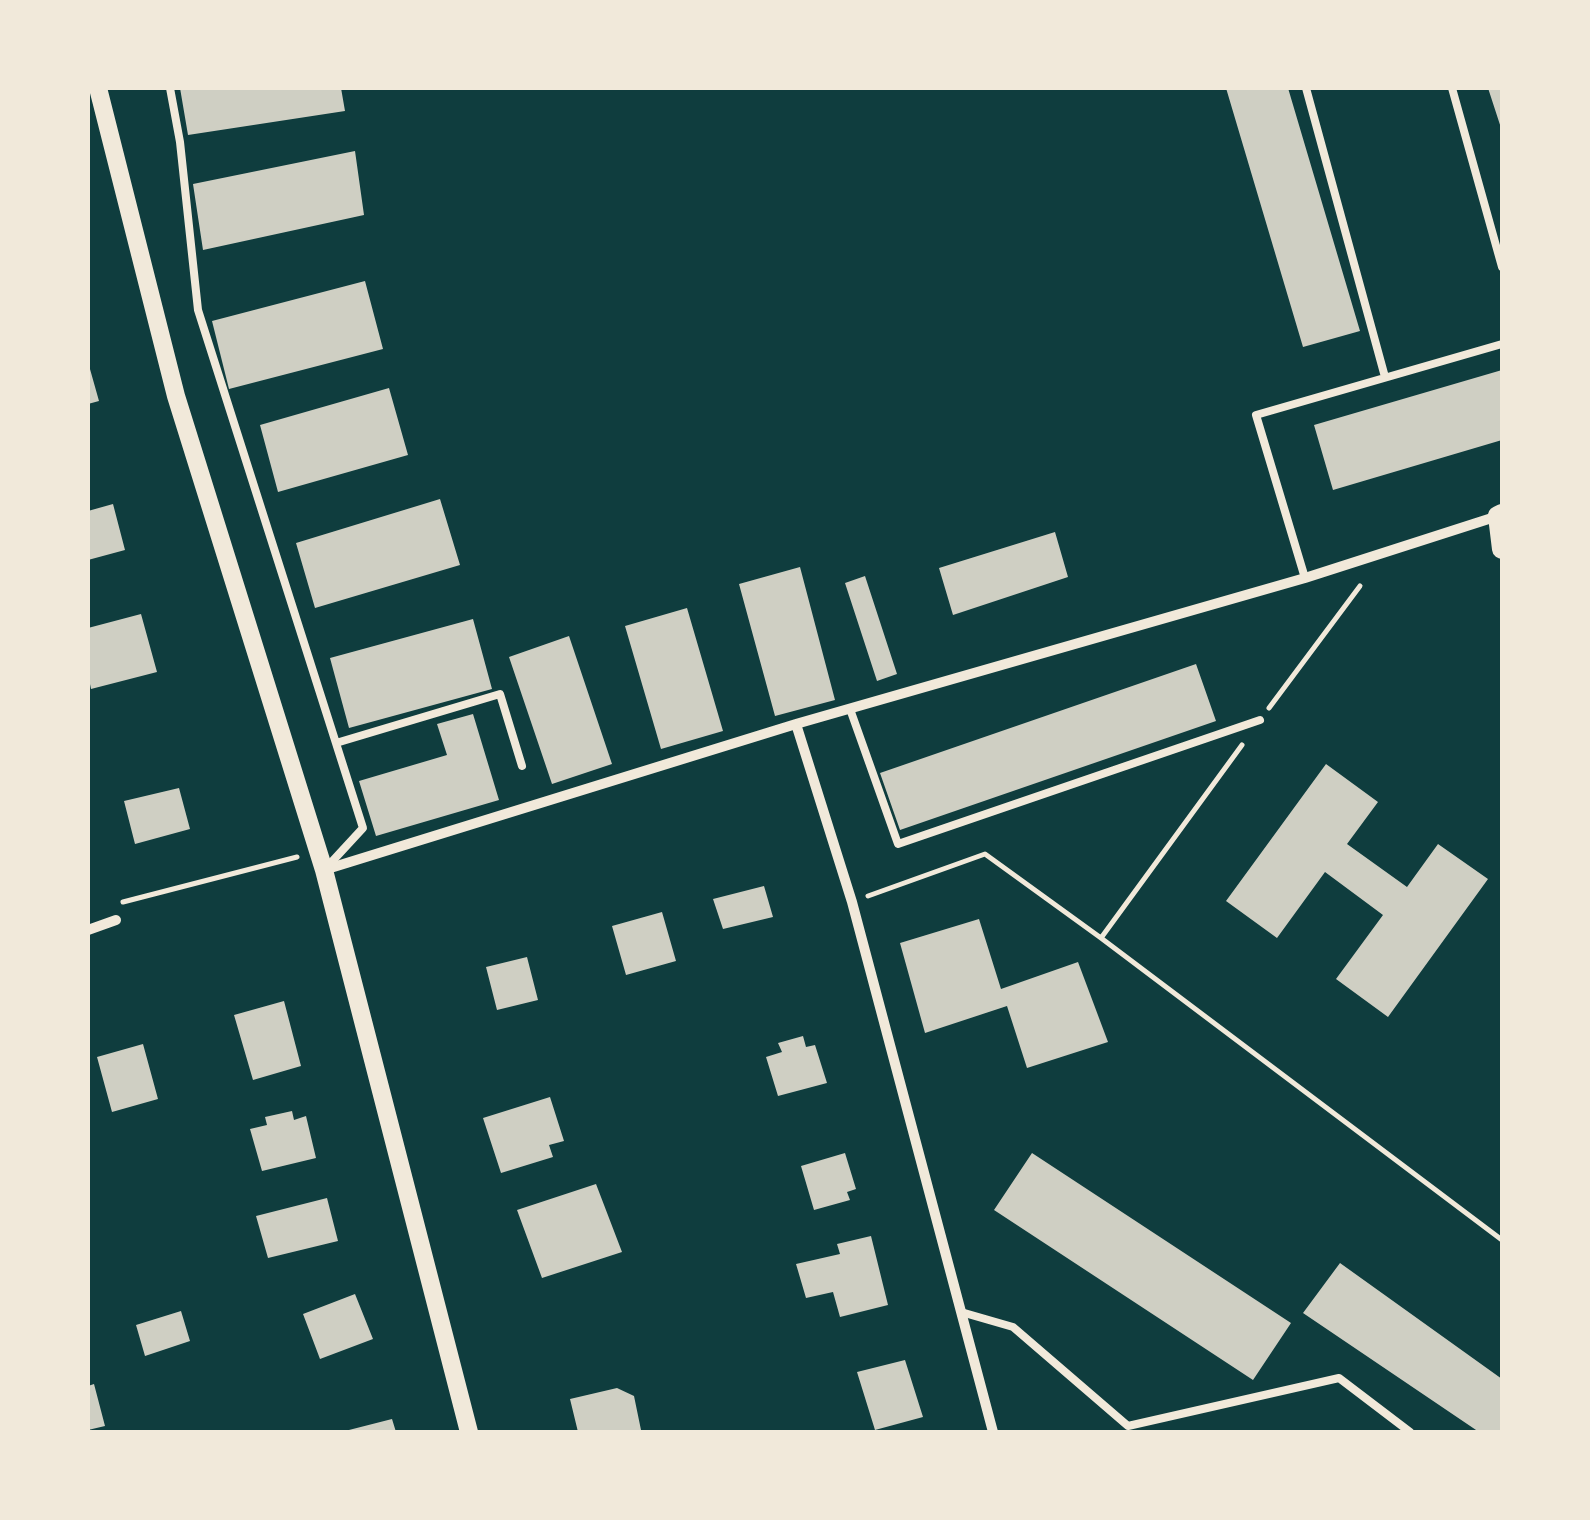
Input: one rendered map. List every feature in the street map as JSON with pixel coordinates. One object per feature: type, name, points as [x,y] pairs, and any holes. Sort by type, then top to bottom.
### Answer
[{"type":"main road","points":[[1500,515],[1502,549]]},
{"type":"street","points":[[98,88],[176,396],[319,851],[469,1432]]},
{"type":"street","points":[[324,870],[796,724],[1305,578],[1500,515]]},
{"type":"street","points":[[796,724],[852,902],[993,1432]]},
{"type":"street","points":[[88,930],[116,920]]},
{"type":"lane","points":[[170,88],[180,142],[198,310],[363,828],[324,870]]},
{"type":"lane","points":[[1306,88],[1385,377]]},
{"type":"lane","points":[[1452,88],[1502,266]]},
{"type":"lane","points":[[1305,578],[1256,415],[1502,344]]},
{"type":"lane","points":[[336,743],[500,694],[522,766]]},
{"type":"lane","points":[[850,709],[898,844],[1260,720]]},
{"type":"lane","points":[[961,1312],[1012,1327],[1128,1426],[1339,1378],[1410,1432]]},
{"type":"path","points":[[1100,938],[1360,586]]},
{"type":"path","points":[[110,905],[319,851]]},
{"type":"path","points":[[852,902],[985,854],[1502,1240]]},
{"type":"building","points":[[180,88],[341,88],[345,111],[188,135]]},
{"type":"building","points":[[1226,88],[1288,88],[1360,331],[1303,347]]},
{"type":"building","points":[[1488,88],[1502,88],[1502,131]]},
{"type":"building","points":[[355,151],[364,215],[203,250],[193,184]]},
{"type":"building","points":[[365,281],[383,349],[229,389],[212,321]]},
{"type":"building","points":[[88,362],[99,401],[88,404]]},
{"type":"building","points":[[1502,370],[1502,440],[1333,490],[1314,425]]},
{"type":"building","points":[[389,388],[408,455],[278,492],[260,425]]},
{"type":"building","points":[[440,499],[460,565],[315,608],[296,543]]},
{"type":"building","points":[[113,504],[125,550],[88,560],[88,511]]},
{"type":"building","points":[[1055,532],[1068,577],[953,615],[939,568]]},
{"type":"building","points":[[800,567],[835,700],[775,716],[739,584]]},
{"type":"building","points":[[865,576],[897,674],[877,681],[845,583]]},
{"type":"building","points":[[687,608],[723,731],[661,749],[625,626]]},
{"type":"building","points":[[141,614],[157,672],[91,689],[88,628]]},
{"type":"building","points":[[473,619],[492,689],[349,728],[330,658]]},
{"type":"building","points":[[569,636],[612,764],[552,784],[509,657]]},
{"type":"building","points":[[1196,664],[1216,721],[900,830],[880,773]]},
{"type":"building","points":[[473,714],[499,800],[376,836],[359,781],[447,755],[437,724]]},
{"type":"building","points":[[1326,764],[1378,802],[1347,844],[1407,887],[1438,844],[1488,879],[1388,1017],[1336,979],[1383,915],[1325,872],[1277,938],[1226,901]]},
{"type":"building","points":[[179,788],[190,829],[135,844],[124,801]]},
{"type":"building","points":[[764,886],[773,917],[723,929],[713,899]]},
{"type":"building","points":[[662,912],[676,961],[626,975],[612,926]]},
{"type":"building","points":[[979,919],[1001,989],[1078,962],[1108,1042],[1027,1068],[1007,1006],[925,1033],[900,943]]},
{"type":"building","points":[[527,957],[538,1000],[497,1010],[486,967]]},
{"type":"building","points":[[284,1001],[301,1066],[253,1080],[234,1015]]},
{"type":"building","points":[[803,1036],[806,1047],[815,1045],[827,1083],[778,1096],[766,1057],[782,1052],[778,1043]]},
{"type":"building","points":[[143,1044],[158,1099],[112,1112],[97,1057]]},
{"type":"building","points":[[550,1097],[564,1141],[549,1145],[553,1157],[501,1173],[483,1118]]},
{"type":"building","points":[[292,1111],[294,1120],[306,1116],[316,1158],[262,1171],[250,1129],[267,1125],[265,1117]]},
{"type":"building","points":[[845,1153],[856,1189],[847,1192],[850,1200],[814,1210],[801,1166]]},
{"type":"building","points":[[1032,1153],[1291,1323],[1253,1380],[994,1210]]},
{"type":"building","points":[[596,1184],[622,1252],[542,1278],[517,1210]]},
{"type":"building","points":[[327,1198],[338,1241],[268,1258],[256,1216]]},
{"type":"building","points":[[871,1236],[888,1305],[840,1317],[833,1292],[806,1298],[796,1264],[840,1254],[837,1244]]},
{"type":"building","points":[[1340,1263],[1502,1379],[1502,1432],[1479,1432],[1303,1313]]},
{"type":"building","points":[[355,1294],[373,1339],[320,1359],[303,1314]]},
{"type":"building","points":[[181,1311],[190,1341],[145,1356],[136,1325]]},
{"type":"building","points":[[905,1360],[923,1417],[875,1430],[857,1372]]},
{"type":"building","points":[[94,1384],[105,1426],[88,1430],[88,1386]]},
{"type":"building","points":[[617,1388],[634,1396],[641,1430],[578,1432],[570,1399]]},
{"type":"building","points":[[392,1419],[396,1432],[345,1431]]}]
